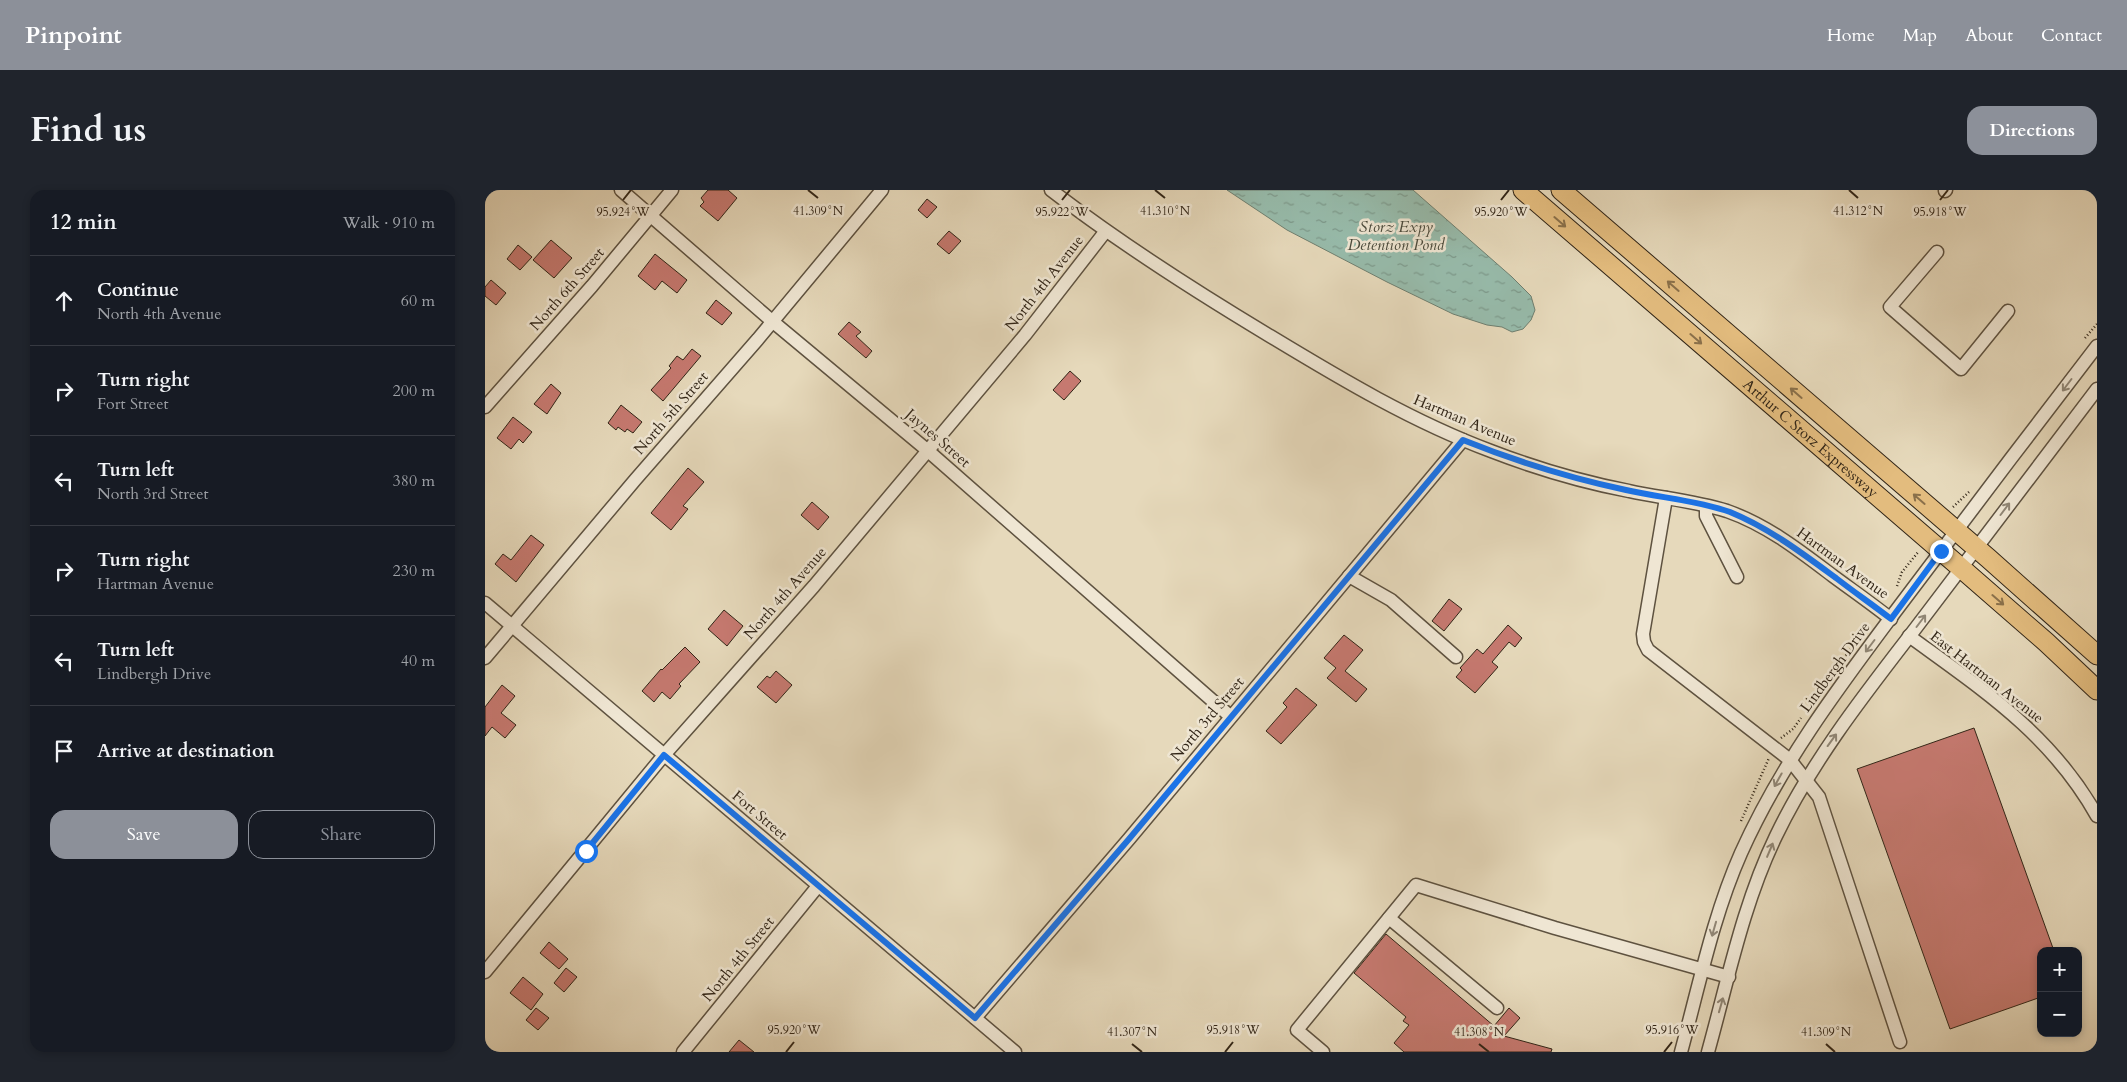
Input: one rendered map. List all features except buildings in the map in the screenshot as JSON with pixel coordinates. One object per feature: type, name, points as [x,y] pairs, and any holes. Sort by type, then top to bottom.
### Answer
[{"type":"highway","name":"Arthur C Storz Expressway","points":[[1523,190],[1961,568],[2097,690]]},
{"type":"highway","name":"Arthur C Storz Expressway","points":[[1561,190],[1956,530],[2097,655]]},
{"type":"street","name":"Jaynes Street","points":[[621,190],[772,321],[927,450],[1230,716]]},
{"type":"street","name":"North 6th Street","points":[[485,407],[592,286],[672,190]]},
{"type":"street","name":"North 5th Street","points":[[485,658],[882,190]]},
{"type":"street","name":"Hartman Avenue","points":[[1051,190],[1105,232],[1223,308],[1319,366],[1385,402],[1463,440],[1493,452],[1562,474],[1706,506],[1756,523],[1780,537],[1891,619]]},
{"type":"street","name":"North 4th Avenue","points":[[485,972],[664,755],[814,586],[1025,335],[1105,232]]},
{"type":"street","points":[[1937,252],[1891,307],[1961,369],[2008,311]]},
{"type":"street","name":"Lindbergh Drive","points":[[1681,1052],[1718,916],[1740,855],[1770,794],[1790,760],[1825,706],[1956,530],[2097,346]]},
{"type":"street","points":[[1708,1052],[1745,917],[1775,838],[1805,781],[1827,747],[1909,636],[2097,389]]},
{"type":"street","name":"North 3rd Street","points":[[975,1018],[1129,839],[1230,716],[1463,440]]},
{"type":"street","points":[[1666,498],[1643,634],[1644,642],[1648,650],[1790,760],[1821,802],[1900,1042]]},
{"type":"street","points":[[1706,506],[1706,516],[1737,577]]},
{"type":"street","points":[[1349,576],[1391,600],[1456,657]]},
{"type":"street","name":"Fort Street","points":[[485,603],[1015,1052]]},
{"type":"street","name":"East Hartman Avenue","points":[[1909,636],[2026,725],[2068,771],[2097,816]]},
{"type":"street","points":[[1323,1052],[1297,1030],[1416,884],[1555,928],[1729,977]]},
{"type":"street","name":"North 4th Street","points":[[683,1052],[818,886]]},
{"type":"street","points":[[1389,918],[1497,1008]]},
{"type":"water","name":"Storz Expy Detention Pond","points":[[1227,190],[1413,190],[1531,296],[1535,310],[1531,320],[1523,329],[1512,332],[1502,327],[1487,325],[1453,314],[1287,230]]},
{"type":"route","points":[[586,851],[664,755],[975,1018],[1129,839],[1230,716],[1463,440],[1493,452],[1562,474],[1626,490],[1706,506],[1756,523],[1780,537],[1891,619],[1941,551]]}]
